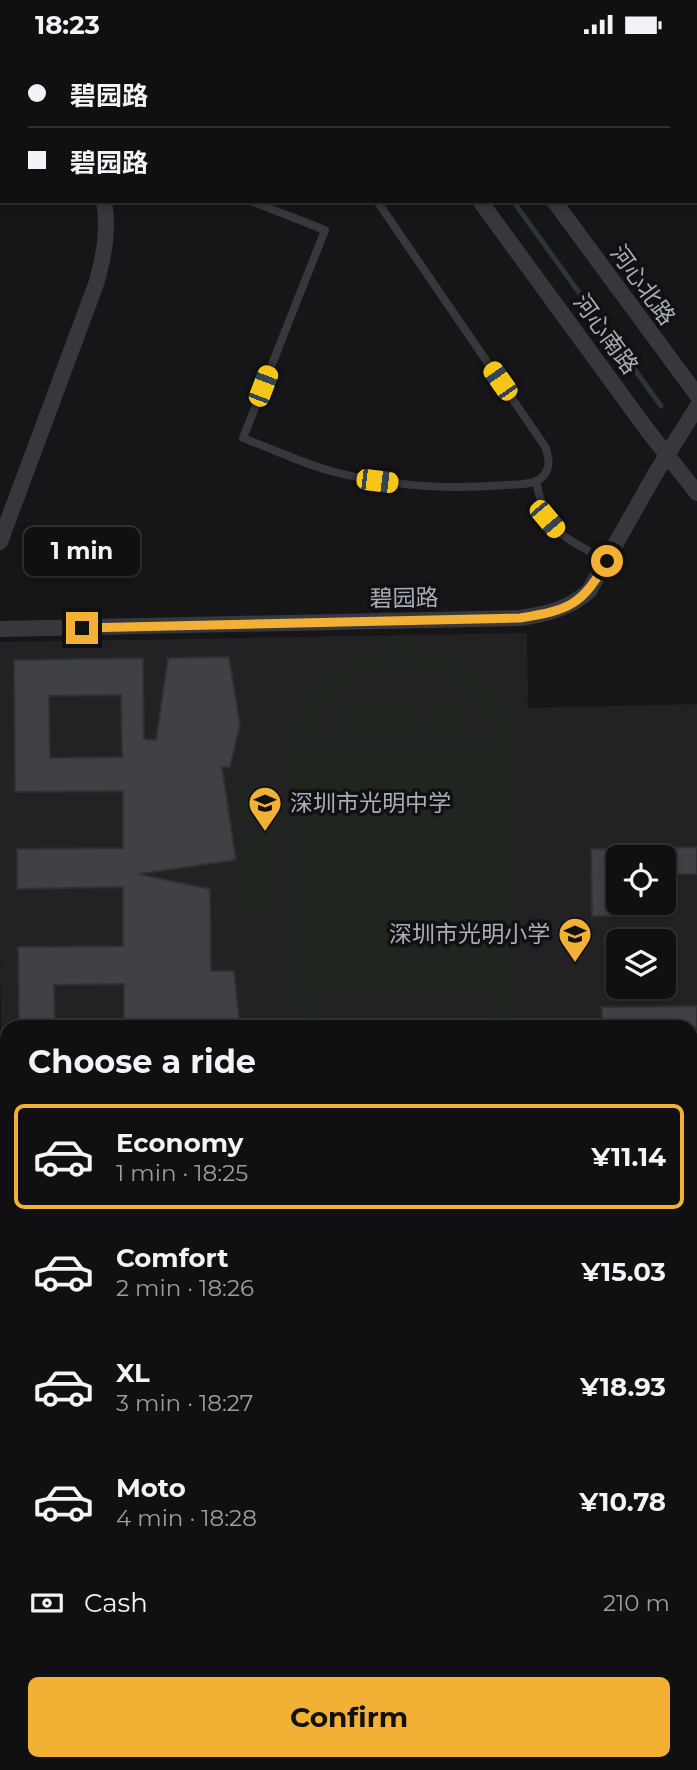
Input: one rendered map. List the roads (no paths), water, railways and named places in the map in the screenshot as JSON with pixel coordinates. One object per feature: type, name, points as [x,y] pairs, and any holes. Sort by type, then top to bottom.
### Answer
[{"type":"street","points":[[0,543],[96,284],[105,250],[104,203]]},
{"type":"street","name":"河心南路","points":[[481,203],[697,493]]},
{"type":"street","name":"河心北路","points":[[555,203],[697,395]]},
{"type":"street","name":"碧园路","points":[[0,629],[520,618],[549,614],[575,604],[589,591],[697,407]]},
{"type":"lane","points":[[256,203],[325,230],[243,438],[330,471],[377,481],[424,487],[472,488],[536,481],[546,473],[550,461],[546,448],[378,203]]},
{"type":"lane","points":[[536,481],[541,505],[547,519],[557,531],[607,561]]},
{"type":"waterway","points":[[514,203],[661,406]]},
{"type":"place","name":"深圳市光明中学","points":[[265,833]]},
{"type":"place","name":"深圳市光明小学","points":[[575,964]]}]
